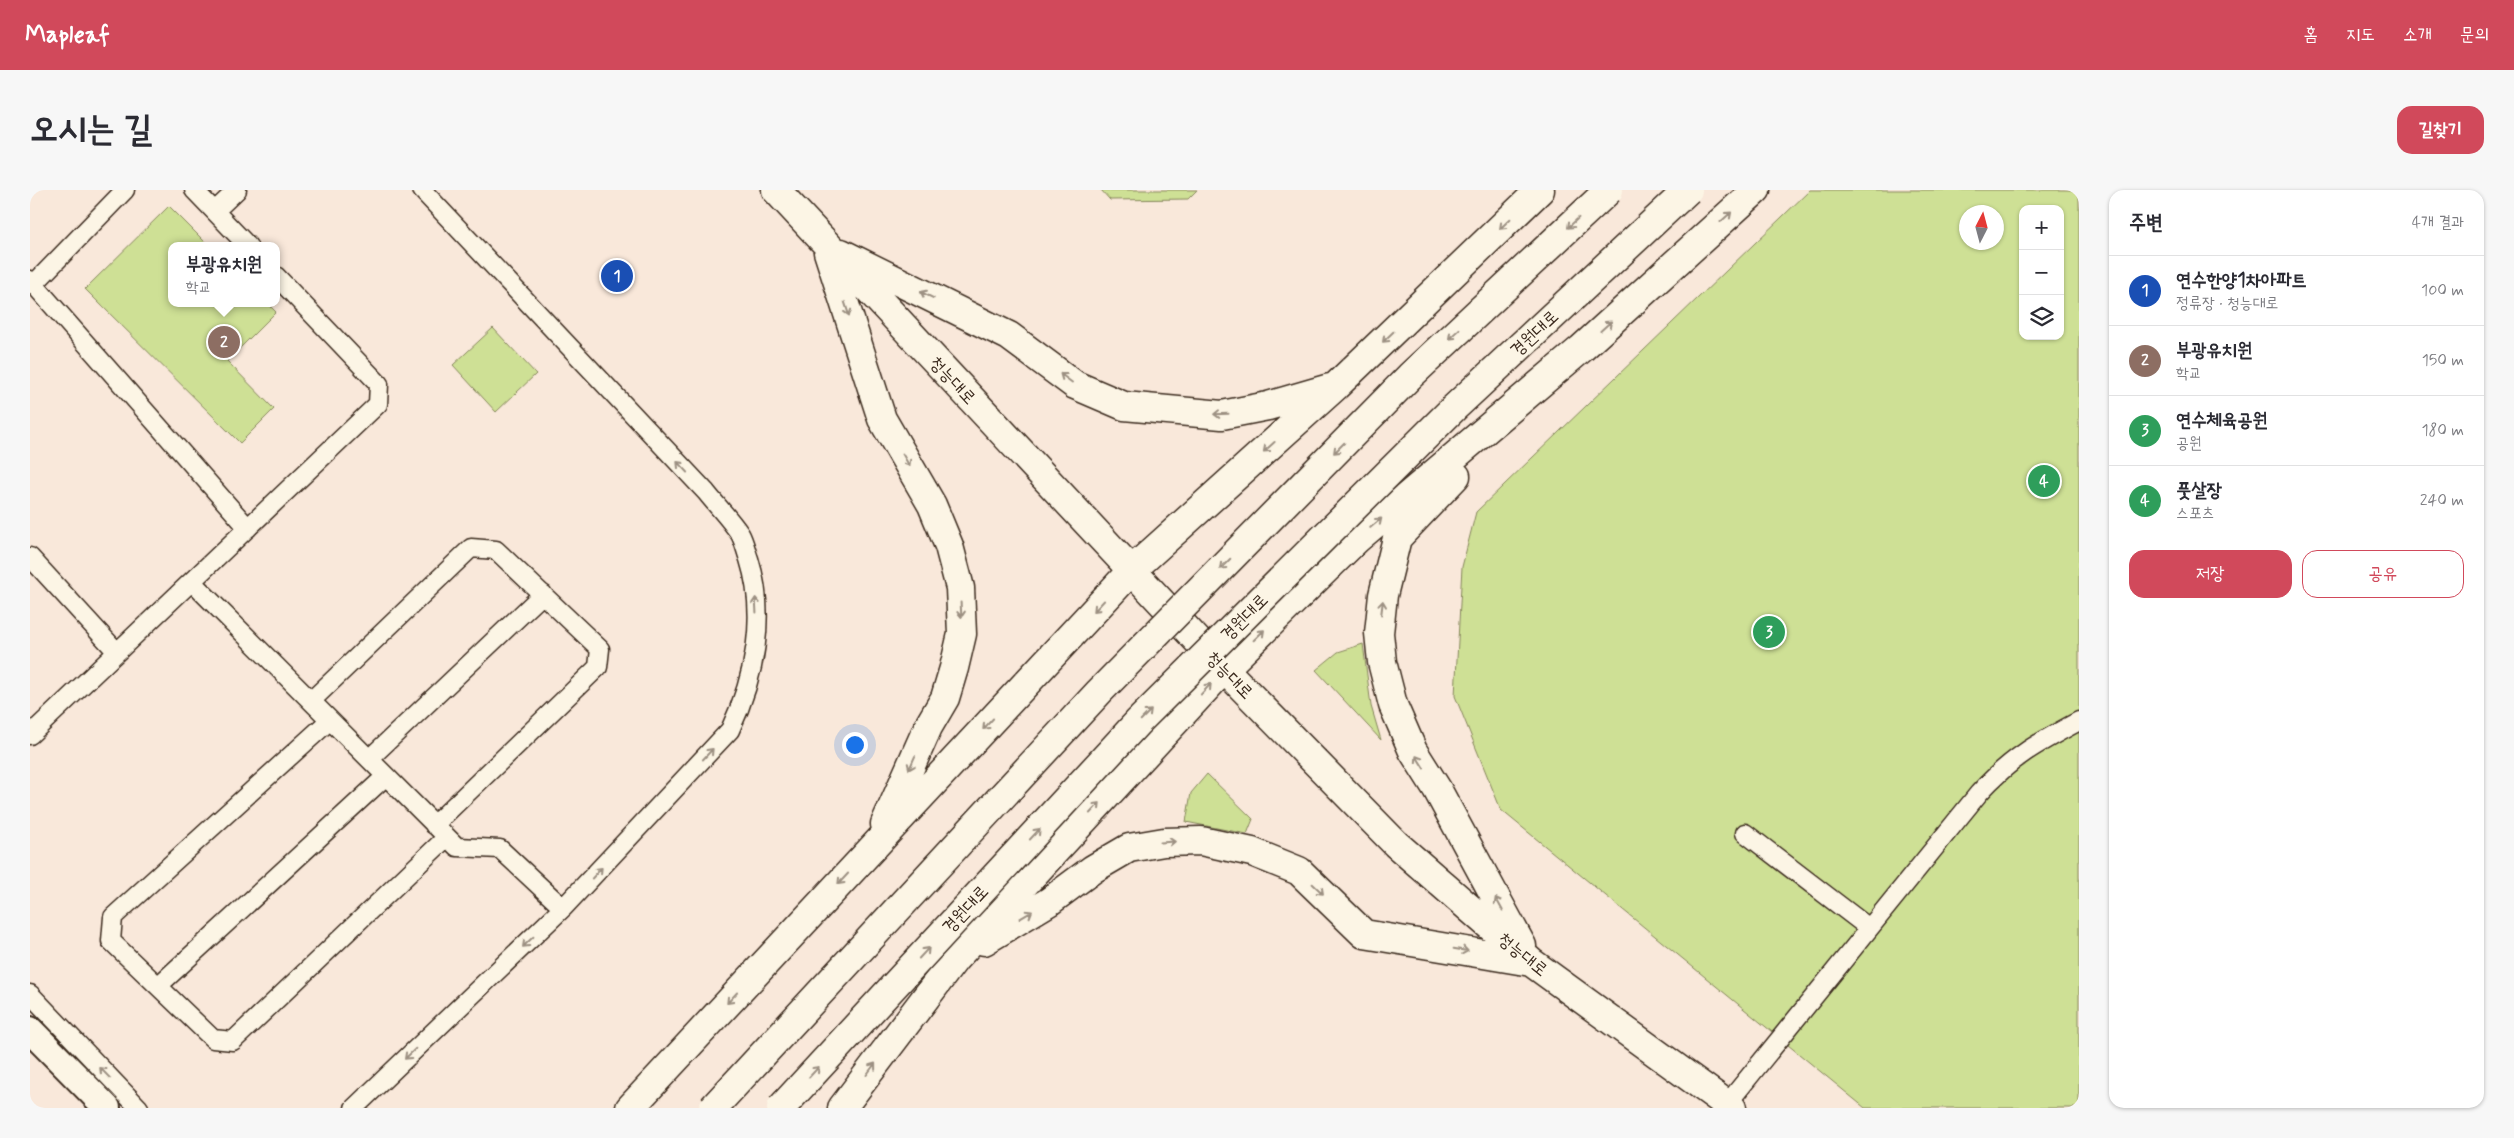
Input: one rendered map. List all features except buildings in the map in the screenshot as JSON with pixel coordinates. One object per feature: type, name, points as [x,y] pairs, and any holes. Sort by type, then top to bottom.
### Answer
[{"type":"main road","name":"청능대로","points":[[776,190],[826,246],[1224,670],[1396,844],[1531,962],[1730,1106]]},
{"type":"main road","points":[[630,1108],[1132,570],[1336,386],[1540,190]]},
{"type":"main road","points":[[713,1108],[1113,678],[1410,376],[1609,190]]},
{"type":"main road","name":"경원대로","points":[[781,1108],[1138,722],[1454,408],[1688,190]]},
{"type":"main road","points":[[842,1108],[955,959],[1224,670],[1357,539],[1581,349],[1756,190]]},
{"type":"main road","points":[[826,246],[1009,336],[1075,385],[1124,406],[1222,415],[1268,406],[1336,386]]},
{"type":"main road","points":[[826,246],[882,419],[932,505],[949,546],[960,588],[962,634],[954,668],[944,698],[928,726],[876,844]]},
{"type":"main road","points":[[1531,962],[1437,789],[1413,750],[1393,705],[1382,662],[1379,633],[1383,595],[1397,538],[1581,349]]},
{"type":"main road","points":[[955,959],[1050,901],[1093,869],[1129,848],[1164,842],[1201,841],[1252,852],[1299,871],[1364,934],[1531,962]]},
{"type":"street","points":[[30,1030],[107,1108]]},
{"type":"lane","points":[[125,190],[32,282],[248,528]]},
{"type":"lane","points":[[194,190],[244,242]]},
{"type":"lane","points":[[214,211],[237,190]]},
{"type":"lane","points":[[354,1108],[563,908],[730,730],[745,697],[756,653],[757,605],[753,571],[741,535],[706,492],[422,190]]},
{"type":"lane","points":[[30,735],[378,404],[379,384],[280,280]]},
{"type":"lane","points":[[311,701],[471,548],[496,550],[600,649],[598,667],[434,825]]},
{"type":"lane","points":[[30,557],[117,652]]},
{"type":"lane","points":[[192,582],[457,847],[500,849],[563,908]]},
{"type":"lane","points":[[369,759],[543,594]]},
{"type":"lane","points":[[330,720],[114,917],[111,941],[213,1039],[233,1041],[447,837]]},
{"type":"lane","points":[[1730,1106],[1869,928],[1979,793],[2002,768],[2034,744],[2079,721]]},
{"type":"lane","points":[[158,986],[386,776]]},
{"type":"lane","points":[[1745,833],[1869,928]]},
{"type":"lane","points":[[30,994],[139,1108]]},
{"type":"green space","points":[[1101,190],[1197,190],[1188,199],[1110,200]]},
{"type":"green space","points":[[1810,190],[2079,190],[2079,1108],[1865,1108],[1501,810],[1455,696],[1462,567],[1476,512]]},
{"type":"green space","points":[[169,206],[205,242],[168,242],[168,307],[271,307],[276,312],[227,361],[274,409],[240,443],[85,289]]},
{"type":"green space","points":[[493,328],[536,374],[496,412],[453,365]]},
{"type":"green space","points":[[1363,644],[1371,706],[1381,740],[1316,670],[1338,652]]},
{"type":"green space","points":[[1207,774],[1253,819],[1247,834],[1186,822],[1191,793]]},
{"type":"place","name":"연수한양1차아파트","points":[[617,276]]},
{"type":"place","name":"부광유치원","points":[[224,342]]},
{"type":"place","name":"풋살장","points":[[2044,481]]},
{"type":"place","name":"연수체육공원","points":[[1769,632]]}]
